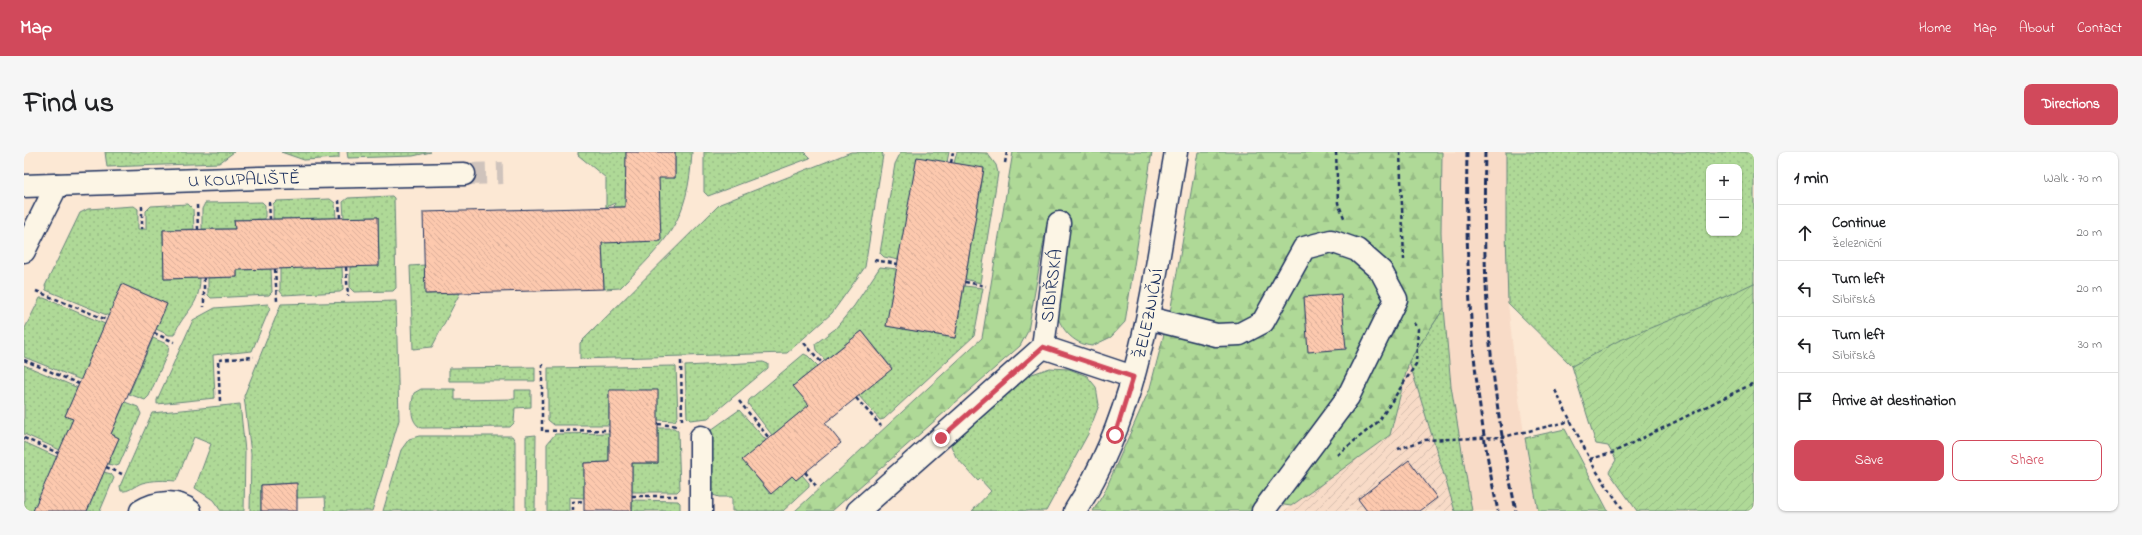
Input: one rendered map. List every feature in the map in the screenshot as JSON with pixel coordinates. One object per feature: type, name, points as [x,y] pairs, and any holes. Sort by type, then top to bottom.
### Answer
[{"type":"street","name":"ŽELEZNIČNÍ","points":[[1075,511],[1115,435],[1133,377],[1148,318],[1176,152]]},
{"type":"street","name":"U KOUPALIŠTĚ","points":[[24,186],[252,178],[464,174]]},
{"type":"street","points":[[24,251],[57,185]]},
{"type":"street","name":"SIBIŘSKÁ","points":[[858,511],[1043,347],[1059,223]]},
{"type":"street","points":[[1148,318],[1216,335],[1240,334],[1263,322],[1304,248],[1330,241],[1357,250],[1381,271],[1396,299],[1348,396],[1267,509],[1263,511]]},
{"type":"street","name":"SIBIŘSKÁ","points":[[1043,347],[1133,377]]},
{"type":"street","points":[[701,437],[701,511]]},
{"type":"street","points":[[141,511],[159,503],[175,504],[190,511]]},
{"type":"path","points":[[951,163],[953,152]]},
{"type":"path","points":[[1005,163],[1007,152]]},
{"type":"path","points":[[1336,152],[1338,203],[1357,250]]},
{"type":"path","points":[[1396,299],[1405,257],[1400,152]]},
{"type":"path","points":[[339,194],[340,218]]},
{"type":"path","points":[[268,195],[270,219]]},
{"type":"path","points":[[197,198],[198,230]]},
{"type":"path","points":[[141,200],[142,230]]},
{"type":"path","points":[[874,260],[898,264]]},
{"type":"path","points":[[346,266],[348,296]]},
{"type":"path","points":[[275,269],[277,301]]},
{"type":"path","points":[[204,278],[204,307]]},
{"type":"path","points":[[965,282],[986,286]]},
{"type":"path","points":[[36,290],[107,320]]},
{"type":"path","points":[[154,333],[174,342]]},
{"type":"path","points":[[804,343],[822,363]]},
{"type":"path","points":[[220,401],[218,360],[254,357]]},
{"type":"path","points":[[24,360],[79,384]]},
{"type":"path","points":[[658,424],[682,426],[681,361]]},
{"type":"path","points":[[542,364],[542,431],[609,430]]},
{"type":"path","points":[[1590,459],[1612,453],[1754,383]]},
{"type":"path","points":[[1555,390],[1590,459],[1624,511]]},
{"type":"path","points":[[856,398],[881,426]]},
{"type":"path","points":[[739,401],[769,438]]},
{"type":"path","points":[[1398,449],[1425,440],[1503,437],[1571,421]]},
{"type":"path","points":[[24,438],[58,453]]},
{"type":"path","points":[[106,467],[122,474]]},
{"type":"path","points":[[805,472],[816,486]]},
{"type":"path","points":[[632,496],[684,496]]},
{"type":"path","points":[[573,511],[573,502],[584,501]]},
{"type":"shaded area","points":[[1442,152],[1506,152],[1508,303],[1516,378],[1528,461],[1538,511],[1472,511],[1451,386],[1444,308],[1441,232]]},
{"type":"shaded area","points":[[1409,361],[1455,511],[1284,511],[1390,435]]},
{"type":"green space","points":[[105,152],[234,152],[219,163],[107,167]]},
{"type":"green space","points":[[281,152],[339,152],[339,158],[304,160]]},
{"type":"green space","points":[[347,152],[431,152],[413,156],[348,158]]},
{"type":"green space","points":[[578,152],[626,152],[675,178],[675,152],[692,152],[690,176],[686,196],[680,214],[662,243],[620,288],[604,289],[602,243],[660,206],[614,207],[615,203],[606,207],[606,178],[578,155]]},
{"type":"green space","points":[[704,152],[804,152],[810,158],[708,196],[704,192]]},
{"type":"green space","points":[[851,152],[882,152],[883,155],[865,267],[832,313],[787,353],[580,359],[580,343],[720,204]]},
{"type":"green space","points":[[901,152],[949,152],[947,162],[899,260],[884,257],[880,253],[895,164]]},
{"type":"green space","points":[[957,152],[987,153],[996,165],[998,173],[980,283],[965,279],[984,169],[954,163]]},
{"type":"green space","points":[[1013,152],[1152,152],[1125,322],[1111,337],[1092,346],[1078,342],[1063,328],[1055,308],[1070,218],[1048,217],[1028,331],[1020,346],[832,511],[795,511],[982,338]]},
{"type":"green space","points":[[1198,152],[1442,152],[1441,232],[1444,308],[1409,361],[1390,435],[1291,506],[1264,502],[1250,511],[1093,511],[1104,493],[1150,388],[1171,307]]},
{"type":"green space","points":[[1506,152],[1754,152],[1754,284],[1572,366],[1508,303]]},
{"type":"green space","points":[[392,196],[394,198],[396,288],[393,291],[354,292],[350,288],[350,267],[379,265],[378,217],[344,218],[343,202],[348,198]]},
{"type":"green space","points":[[330,199],[335,203],[336,218],[273,219],[273,204],[276,201]]},
{"type":"green space","points":[[262,202],[265,205],[265,219],[234,220],[235,229],[202,229],[202,209],[205,203]]},
{"type":"green space","points":[[188,204],[193,209],[194,229],[163,230],[164,279],[200,278],[199,288],[194,303],[174,335],[169,335],[156,329],[167,304],[122,284],[109,316],[46,290],[45,286],[80,213],[88,209],[134,206],[138,209],[138,229],[146,229],[146,211],[151,206]]},
{"type":"green space","points":[[425,265],[426,294],[460,293],[432,347],[413,349],[410,266]]},
{"type":"green space","points":[[342,267],[343,290],[340,292],[283,295],[280,291],[280,268]]},
{"type":"green space","points":[[880,267],[897,269],[887,326],[955,338],[964,286],[983,288],[974,336],[884,419],[880,420],[859,396],[892,368],[862,331],[825,360],[816,350],[815,344],[835,329],[854,306]]},
{"type":"green space","points":[[271,269],[272,292],[269,295],[211,298],[208,295],[208,278],[237,277],[237,270]]},
{"type":"green space","points":[[1754,283],[1754,511],[1637,511],[1609,472],[1616,460],[1608,446],[1596,444],[1572,366],[1618,341],[1707,305]]},
{"type":"green space","points":[[40,298],[44,298],[105,324],[81,380],[24,357],[24,330]]},
{"type":"green space","points":[[396,301],[399,420],[372,511],[326,511],[325,497],[297,498],[296,483],[261,485],[261,511],[250,511],[251,454],[244,396],[281,304]]},
{"type":"green space","points":[[268,304],[270,308],[252,351],[213,355],[215,398],[157,404],[157,400],[193,320],[215,308]]},
{"type":"green space","points":[[1444,308],[1451,386],[1472,511],[1455,511],[1409,361]]},
{"type":"green space","points":[[153,338],[169,345],[168,352],[149,396],[145,400],[129,394]]},
{"type":"green space","points":[[804,354],[818,366],[793,386],[810,405],[772,435],[748,404],[749,400]]},
{"type":"green space","points":[[763,362],[768,364],[768,368],[708,418],[690,420],[687,417],[685,366]]},
{"type":"green space","points":[[24,365],[78,388],[65,416],[73,419],[60,450],[24,434]]},
{"type":"green space","points":[[535,367],[535,381],[449,381],[449,368]]},
{"type":"green space","points":[[676,367],[678,416],[675,421],[658,420],[609,390],[609,425],[554,425],[548,420],[548,368]]},
{"type":"green space","points":[[1050,368],[1069,369],[1087,376],[1096,387],[1099,405],[1088,434],[1046,511],[972,511],[991,491],[980,479],[978,481],[956,457],[951,446],[954,438],[1026,376]]},
{"type":"green space","points":[[421,389],[455,389],[455,400],[515,399],[515,390],[531,390],[531,407],[515,408],[514,423],[510,427],[421,428],[414,421],[412,403],[414,393]]},
{"type":"green space","points":[[125,402],[138,407],[141,414],[119,465],[116,466],[108,464],[119,438],[111,434]]},
{"type":"green space","points":[[240,404],[245,451],[244,511],[221,511],[213,500],[195,488],[211,444],[194,437],[176,481],[159,480],[146,482],[129,490],[121,491],[120,486],[152,413]]},
{"type":"green space","points":[[739,410],[766,440],[743,460],[770,494],[792,476],[796,480],[802,475],[809,483],[809,487],[783,511],[732,511],[732,497],[719,497],[713,495],[711,488],[711,430]]},
{"type":"green space","points":[[658,428],[674,428],[678,431],[680,489],[677,492],[632,492],[632,463],[658,463]]},
{"type":"green space","points":[[1565,429],[1608,511],[1538,511],[1525,438]]},
{"type":"green space","points":[[609,433],[609,462],[584,463],[584,498],[569,497],[569,511],[547,511],[547,444],[555,434]]},
{"type":"green space","points":[[536,435],[535,511],[526,511],[526,436]]},
{"type":"green space","points":[[419,436],[512,436],[515,441],[515,511],[383,511],[401,450],[409,439]]},
{"type":"green space","points":[[24,442],[57,457],[33,511],[24,511]]},
{"type":"green space","points":[[104,472],[111,474],[114,478],[100,511],[87,511]]},
{"type":"green space","points":[[632,500],[678,501],[680,503],[680,511],[632,511]]},
{"type":"building","points":[[626,152],[675,152],[675,178],[659,178],[661,241],[602,243],[604,289],[425,294],[423,212],[625,207]]},
{"type":"building","points":[[917,157],[984,168],[955,338],[886,326]]},
{"type":"building","points":[[378,217],[379,266],[237,270],[237,277],[164,279],[163,230],[235,229],[234,220]]},
{"type":"building","points":[[122,284],[167,304],[111,434],[119,438],[87,511],[33,511],[73,419],[65,416]]},
{"type":"building","points":[[1341,294],[1346,349],[1308,352],[1304,297]]},
{"type":"building","points":[[862,331],[892,369],[825,423],[841,443],[796,480],[792,476],[771,494],[742,460],[809,405],[793,386]]},
{"type":"building","points":[[609,390],[658,390],[658,463],[632,463],[632,511],[584,511],[584,463],[609,462]]},
{"type":"building","points":[[1409,460],[1437,498],[1420,511],[1367,511],[1358,499]]},
{"type":"building","points":[[297,483],[297,511],[261,511],[261,485]]},
{"type":"tunnel","points":[[464,174],[503,173]]},
{"type":"railway","points":[[1467,152],[1467,243],[1472,332],[1482,421],[1498,511]]},
{"type":"railway","points":[[1485,152],[1484,209],[1486,285],[1491,356],[1506,460],[1516,511]]},
{"type":"route","points":[[941,438],[1043,347],[1133,377],[1115,435]]}]
